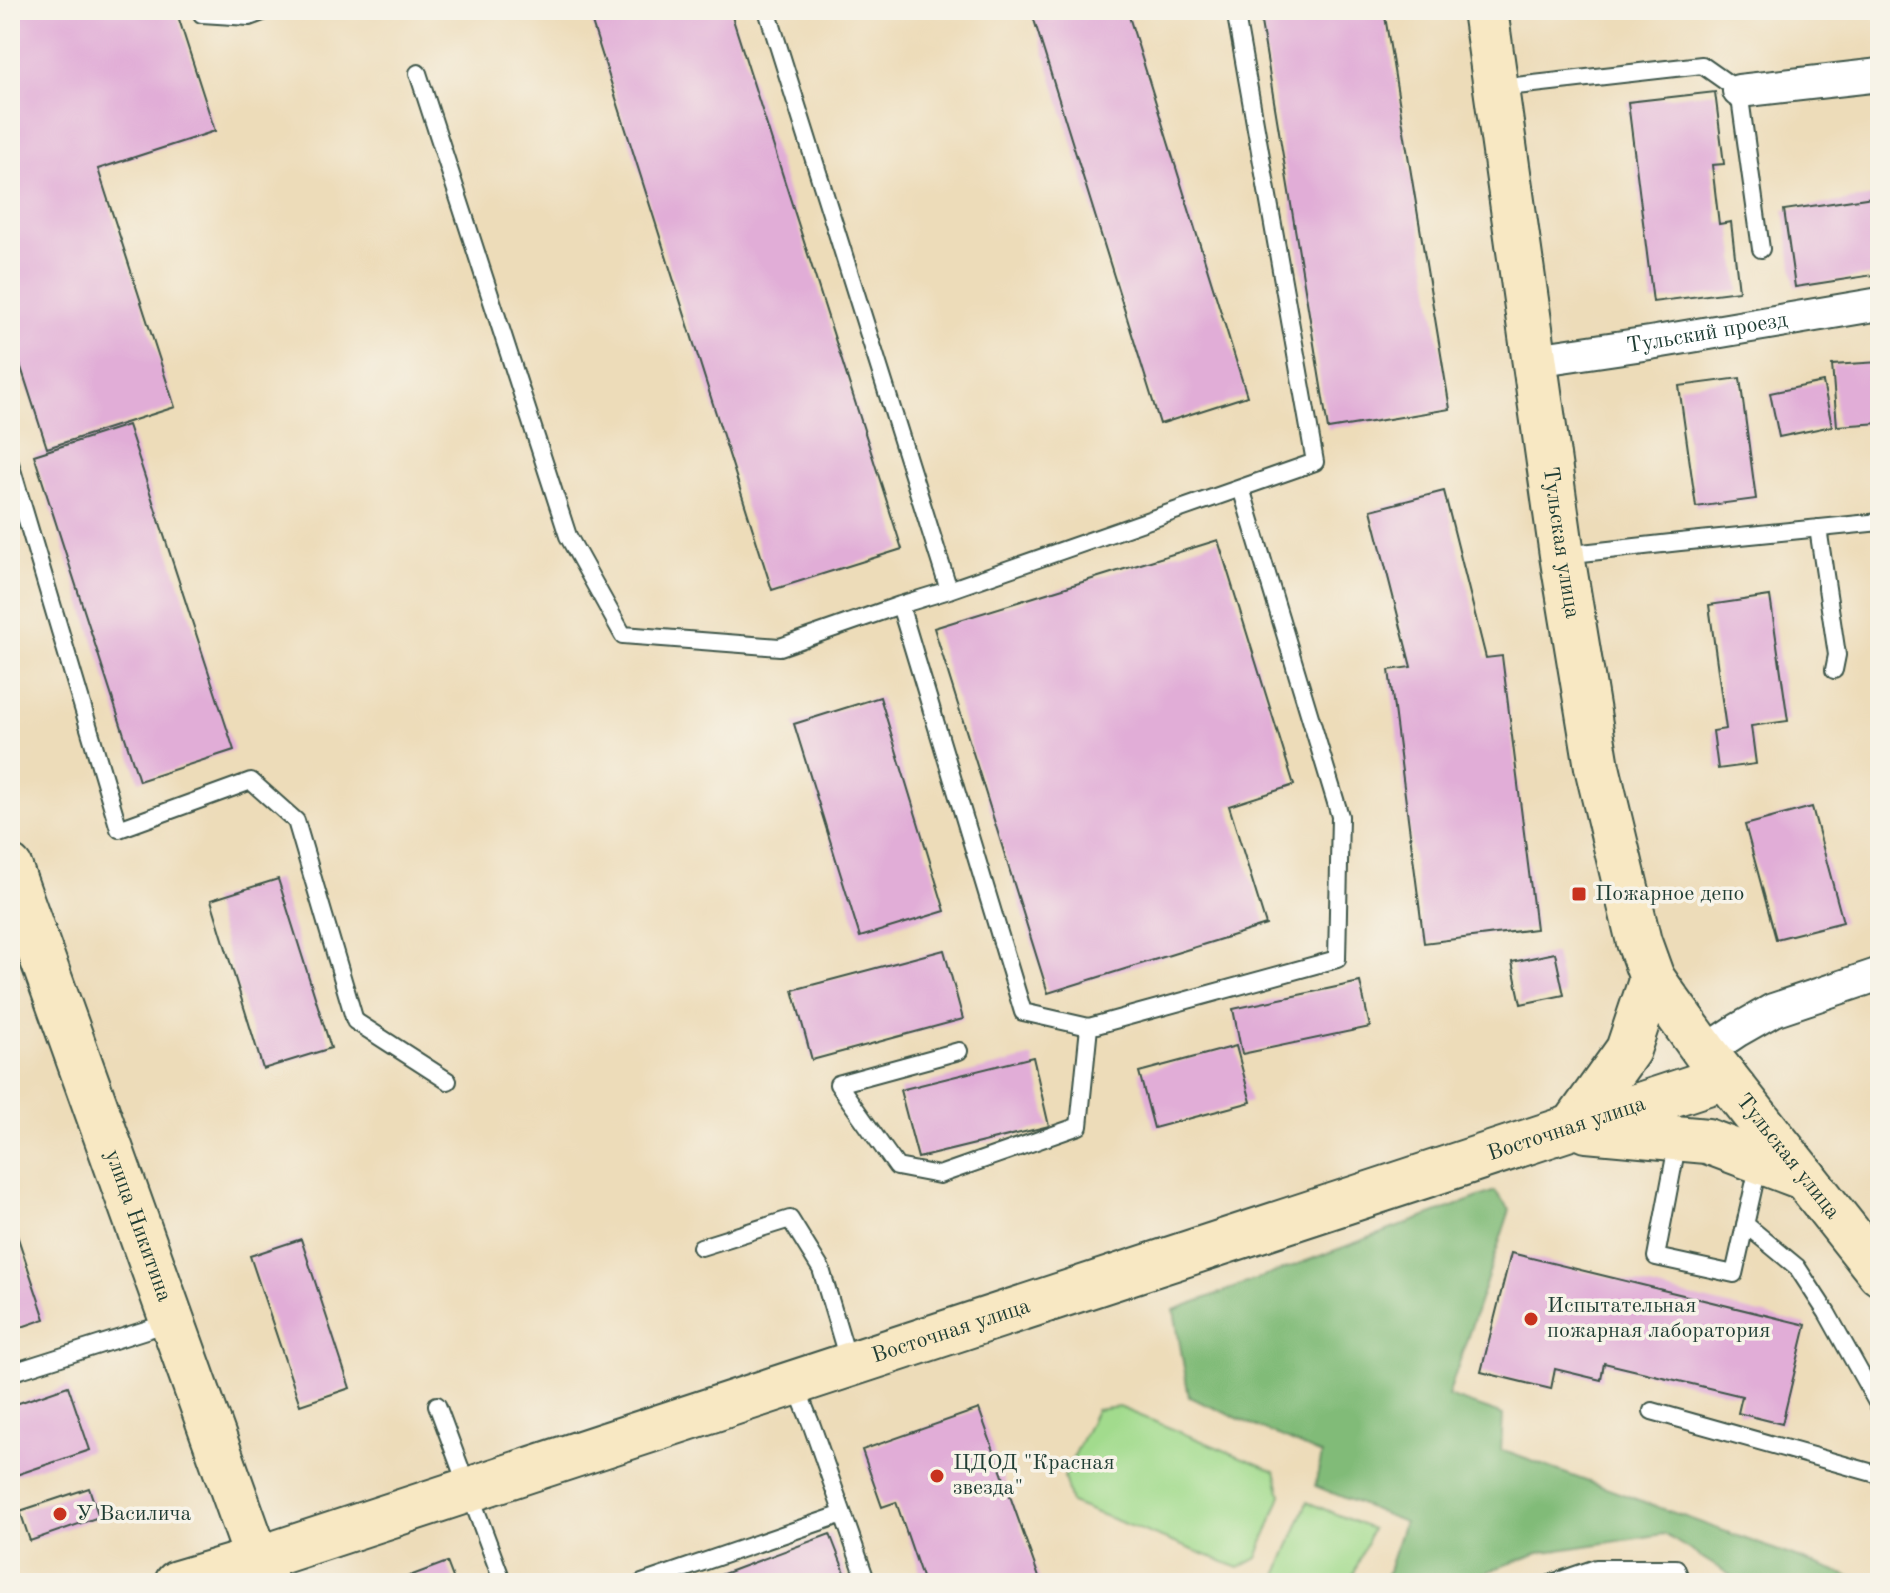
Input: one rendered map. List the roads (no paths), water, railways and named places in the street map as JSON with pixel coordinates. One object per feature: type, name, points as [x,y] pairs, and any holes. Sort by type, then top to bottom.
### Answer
[{"type":"street","name":"Тульская улица","points":[[1485,10],[1562,555],[1597,767],[1639,942],[1652,978],[1715,1065],[1880,1273]]},
{"type":"street","points":[[1739,91],[1880,75]]},
{"type":"street","name":"Тульский проезд","points":[[1535,360],[1880,304]]},
{"type":"street","name":"улица Никитина","points":[[10,868],[262,1571]]},
{"type":"street","points":[[1715,1065],[1738,1030],[1773,1010],[1880,974]]},
{"type":"street","points":[[1652,978],[1628,1050],[1573,1127],[1707,1141],[1805,1178]]},
{"type":"street","name":"Восточная улица","points":[[177,1583],[262,1571],[470,1489],[1573,1127],[1715,1065]]},
{"type":"lane","points":[[201,10],[202,14],[249,17],[268,10]]},
{"type":"lane","points":[[767,10],[949,590]]},
{"type":"lane","points":[[418,73],[568,536],[623,635],[780,647],[1315,462],[1235,10]]},
{"type":"lane","points":[[1496,88],[1702,65],[1739,91],[1761,249]]},
{"type":"lane","points":[[10,463],[119,829],[251,781],[296,821],[355,1021],[448,1081]]},
{"type":"lane","points":[[900,605],[1023,1012],[1089,1027],[1337,959],[1340,816],[1241,488]]},
{"type":"lane","points":[[1562,555],[1880,522]]},
{"type":"lane","points":[[1818,528],[1837,655],[1834,670]]},
{"type":"lane","points":[[959,1051],[838,1084],[897,1167],[939,1175],[1079,1126],[1089,1027]]},
{"type":"lane","points":[[1678,1139],[1656,1257],[1734,1274],[1759,1161]]},
{"type":"lane","points":[[701,1247],[790,1219],[821,1269],[850,1364]]},
{"type":"lane","points":[[1745,1224],[1797,1267],[1827,1313],[1880,1408]]},
{"type":"lane","points":[[10,1373],[173,1321]]},
{"type":"lane","points":[[794,1382],[867,1583]]},
{"type":"lane","points":[[437,1405],[503,1583]]},
{"type":"lane","points":[[1652,1411],[1880,1475]]},
{"type":"lane","points":[[642,1583],[843,1514]]},
{"type":"lane","points":[[1552,1583],[1596,1568],[1676,1568],[1682,1583]]},
{"type":"place","name":"Пожарное депо","points":[[1579,894]]},
{"type":"place","name":"Испытательная пожарная лаборатория","points":[[1531,1319]]},
{"type":"place","name":"ЦДОД \"Красная звезда\"","points":[[937,1476]]},
{"type":"place","name":"У Василича","points":[[60,1514]]}]
